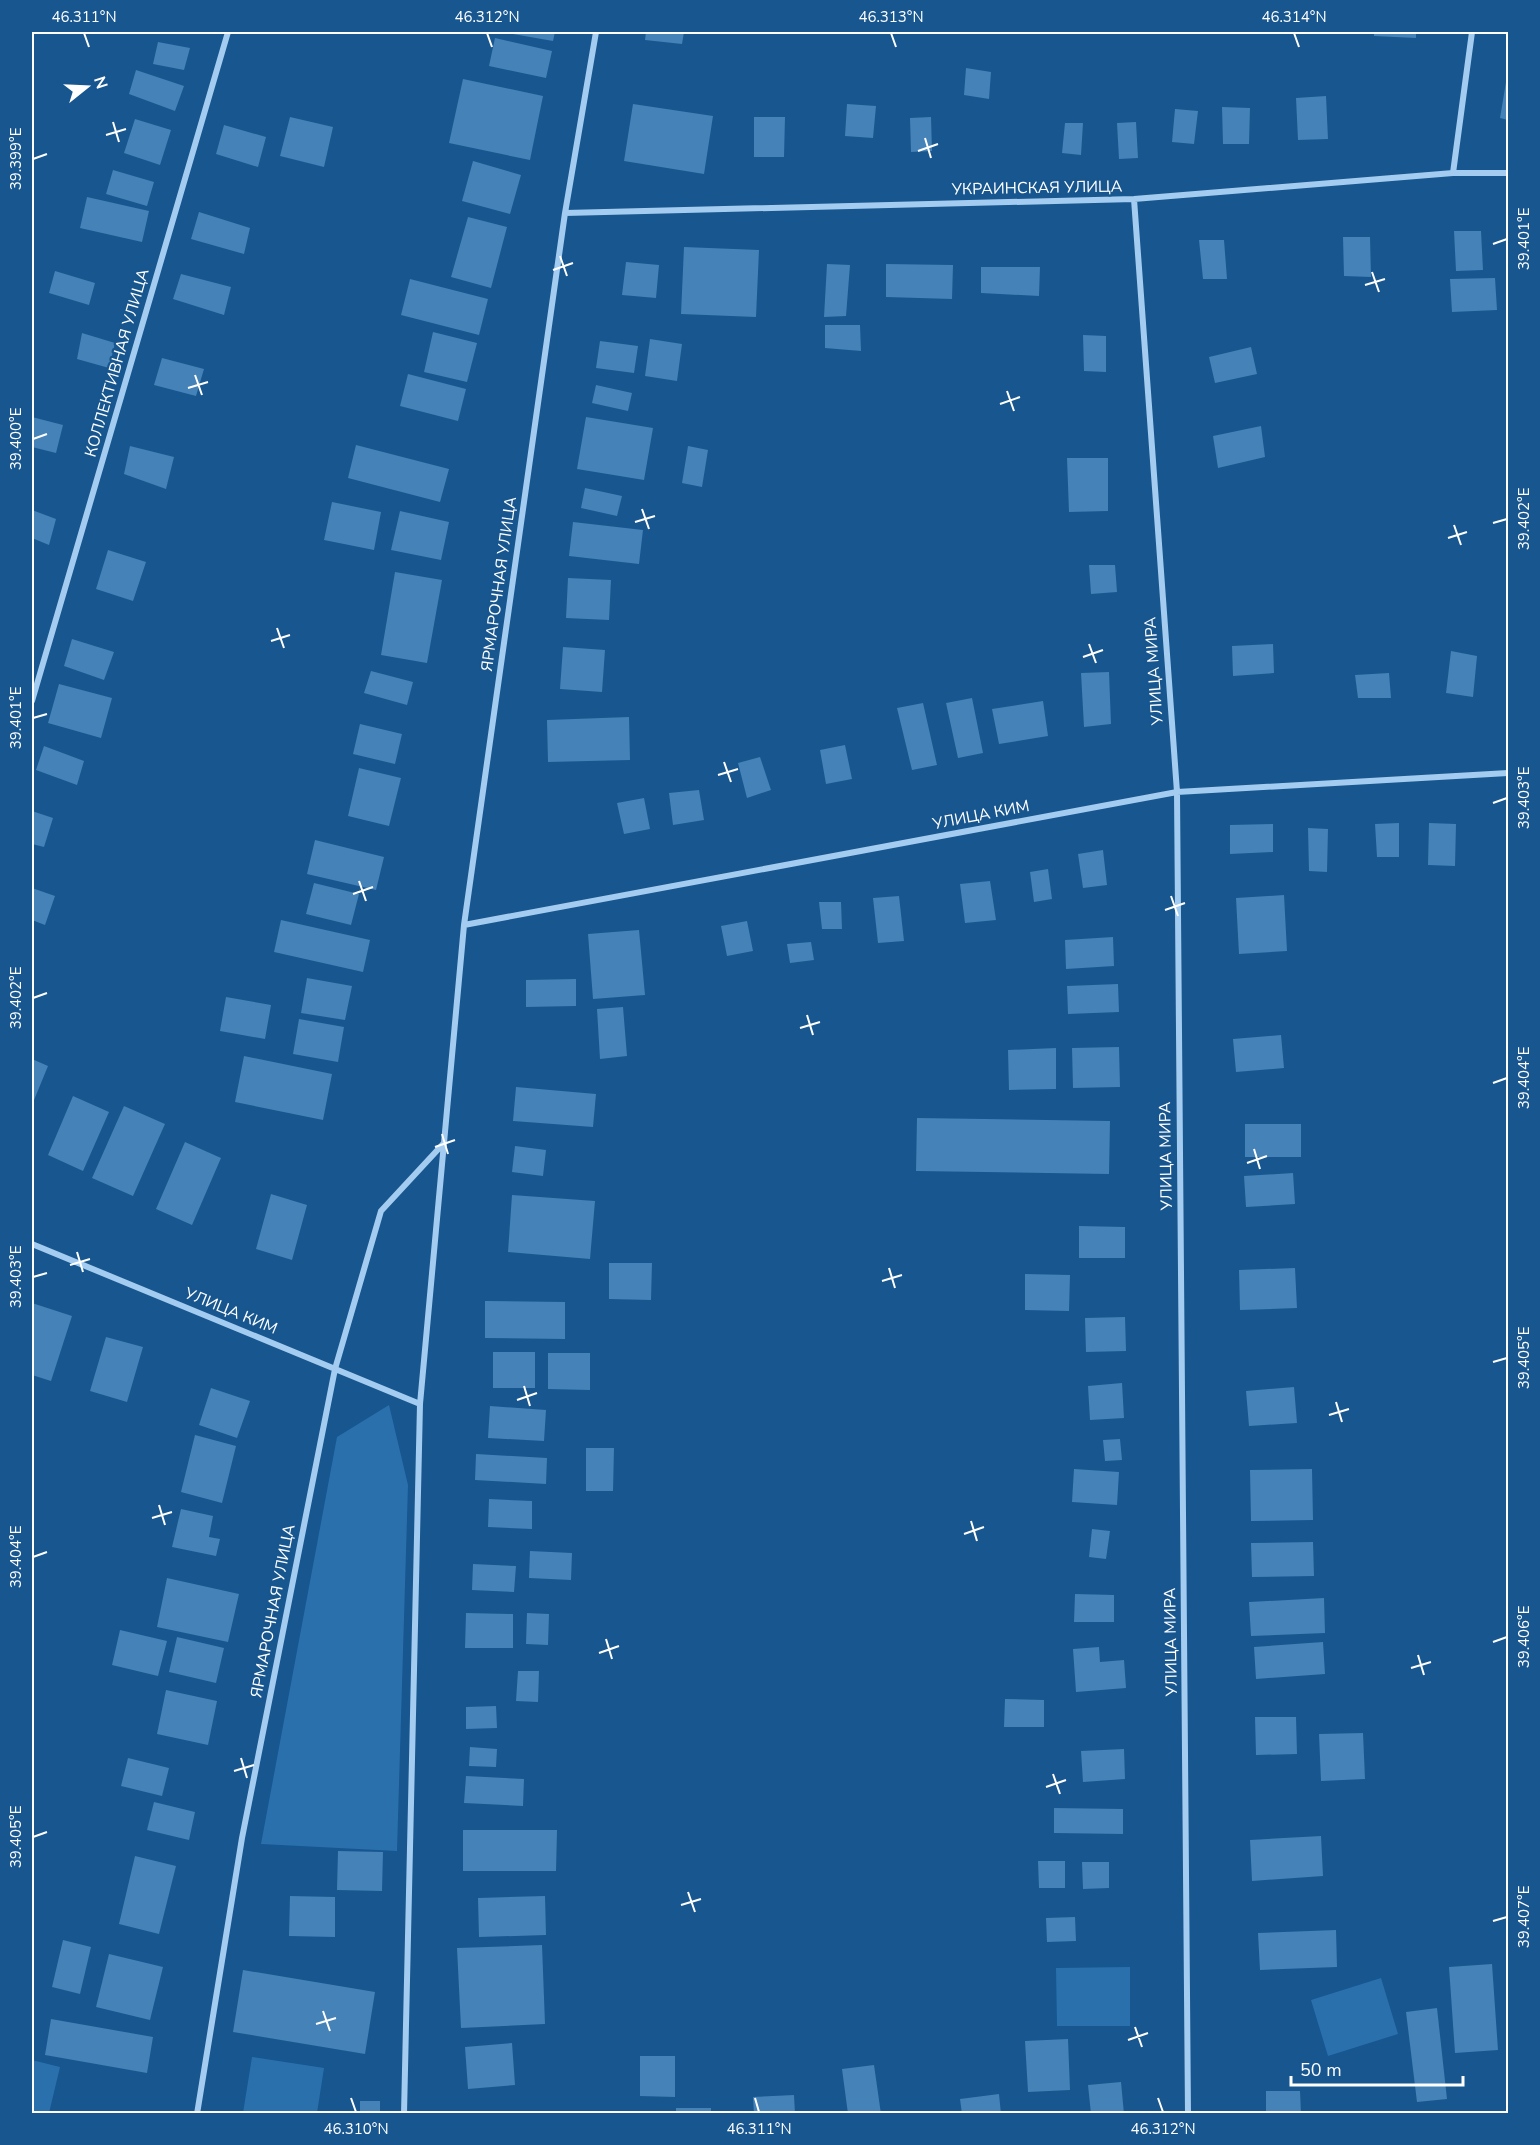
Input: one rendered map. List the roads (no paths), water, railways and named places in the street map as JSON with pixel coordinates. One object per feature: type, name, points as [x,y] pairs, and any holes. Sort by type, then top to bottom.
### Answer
[{"type":"street","name":"КОЛЛЕКТИВНАЯ УЛИЦА","points":[[32,701],[228,32]]},
{"type":"street","name":"ЯРМАРОЧНАЯ УЛИЦА","points":[[404,2114],[420,1404],[464,925],[565,213],[596,32]]},
{"type":"street","points":[[1453,173],[1472,32]]},
{"type":"street","name":"УКРАИНСКАЯ УЛИЦА","points":[[565,213],[1134,199],[1453,173],[1509,173]]},
{"type":"street","name":"УЛИЦА МИРА","points":[[1134,199],[1177,792],[1188,2114]]},
{"type":"street","name":"УЛИЦА КИМ","points":[[464,925],[1177,792],[1509,773]]},
{"type":"street","name":"ЯРМАРОЧНАЯ УЛИЦА","points":[[197,2114],[242,1838],[335,1369],[381,1211],[444,1142]]},
{"type":"street","name":"УЛИЦА КИМ","points":[[32,1244],[420,1404]]}]
